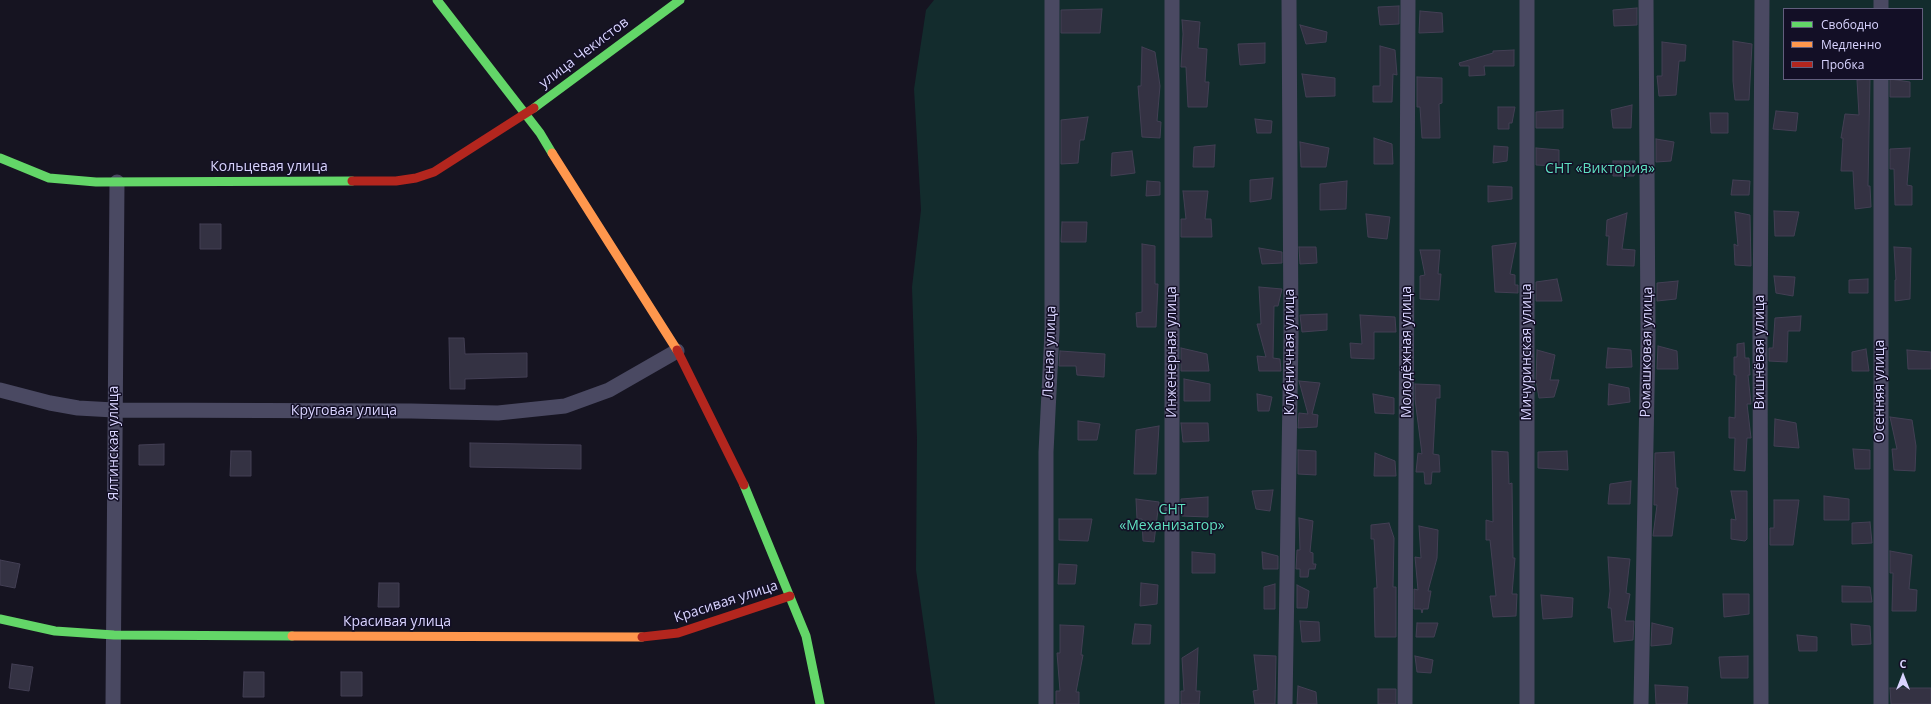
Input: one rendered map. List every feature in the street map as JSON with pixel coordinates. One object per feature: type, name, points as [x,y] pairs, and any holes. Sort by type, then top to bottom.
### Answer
[{"type":"street","points":[[437,0],[540,133],[677,351],[736,467],[790,596],[806,636],[820,704]]},
{"type":"street","name":"улица Чекистов","points":[[525,115],[680,0]]},
{"type":"street","name":"Лесная улица","points":[[1046,704],[1046,452],[1052,332],[1052,0]]},
{"type":"street","name":"Инженерная улица","points":[[1172,0],[1172,704]]},
{"type":"street","name":"Клубничная улица","points":[[1285,704],[1291,335],[1289,0]]},
{"type":"street","name":"Молодёжная улица","points":[[1405,704],[1408,0]]},
{"type":"street","name":"Мичуринская улица","points":[[1527,0],[1527,704]]},
{"type":"street","name":"Ромашковая улица","points":[[1640,704],[1648,339],[1646,0]]},
{"type":"street","name":"Вишнёвая улица","points":[[1761,704],[1760,340],[1762,0]]},
{"type":"street","name":"Осенняя улица","points":[[1881,80],[1881,704]]},
{"type":"street","name":"Кольцевая улица","points":[[0,158],[49,178],[117,182],[396,181],[416,178],[434,172],[525,115]]},
{"type":"street","name":"Ялтинская улица","points":[[113,704],[114,410],[117,182]]},
{"type":"street","name":"Круговая улица","points":[[0,390],[50,403],[78,408],[114,410],[411,411],[498,413],[565,406],[609,390],[677,351]]},
{"type":"street","name":"Красивая улица","points":[[0,619],[55,631],[114,635],[642,636],[678,633],[790,596]]},
{"type":"green space","points":[[934,0],[1931,0],[1931,704],[935,704],[916,570],[917,438],[912,287],[921,210],[914,89],[926,10]]},
{"type":"building","points":[[1399,6],[1399,24],[1380,25],[1378,7]]},
{"type":"building","points":[[1637,8],[1637,25],[1614,26],[1613,10]]},
{"type":"building","points":[[1102,9],[1100,33],[1061,33],[1061,10]]},
{"type":"building","points":[[1420,11],[1442,13],[1443,32],[1419,33]]},
{"type":"building","points":[[1182,20],[1200,22],[1198,48],[1207,49],[1205,82],[1209,82],[1207,107],[1188,107],[1186,67],[1181,67],[1183,34]]},
{"type":"building","points":[[1300,25],[1327,32],[1326,42],[1306,44]]},
{"type":"building","points":[[1733,41],[1752,44],[1749,100],[1735,100],[1733,81]]},
{"type":"building","points":[[1662,42],[1686,45],[1685,61],[1679,61],[1676,95],[1659,96],[1657,76],[1662,76]]},
{"type":"building","points":[[1265,43],[1265,63],[1240,65],[1238,44]]},
{"type":"building","points":[[1380,46],[1395,50],[1397,75],[1393,74],[1392,102],[1373,102],[1373,86],[1380,86]]},
{"type":"building","points":[[1142,47],[1155,52],[1160,86],[1157,121],[1161,122],[1160,138],[1142,137],[1138,86],[1141,86]]},
{"type":"building","points":[[1514,50],[1514,66],[1484,66],[1485,75],[1469,76],[1469,66],[1460,66],[1459,63],[1493,53],[1493,51]]},
{"type":"building","points":[[1302,74],[1335,78],[1335,96],[1306,97]]},
{"type":"building","points":[[1417,77],[1442,78],[1442,103],[1439,104],[1440,138],[1422,138],[1420,107],[1417,107]]},
{"type":"building","points":[[1857,80],[1870,80],[1868,186],[1870,186],[1871,207],[1855,209],[1853,171],[1841,171],[1843,138],[1841,138],[1845,114],[1859,115]]},
{"type":"building","points":[[1890,80],[1910,82],[1910,97],[1890,97]]},
{"type":"building","points":[[1632,105],[1631,128],[1613,128],[1611,110]]},
{"type":"building","points":[[1498,107],[1515,107],[1512,123],[1509,123],[1509,129],[1498,129]]},
{"type":"building","points":[[1563,110],[1563,128],[1536,128],[1536,112]]},
{"type":"building","points":[[1776,111],[1798,113],[1796,131],[1773,129]]},
{"type":"building","points":[[1710,113],[1728,113],[1728,133],[1711,133]]},
{"type":"building","points":[[1088,117],[1084,140],[1080,140],[1078,163],[1061,164],[1061,120]]},
{"type":"building","points":[[1255,119],[1272,121],[1271,133],[1257,133]]},
{"type":"building","points":[[1374,138],[1392,144],[1393,164],[1374,164]]},
{"type":"building","points":[[1656,139],[1674,142],[1671,161],[1656,162]]},
{"type":"building","points":[[1300,142],[1329,148],[1326,167],[1301,167]]},
{"type":"building","points":[[1215,145],[1214,167],[1193,167],[1194,147]]},
{"type":"building","points":[[1494,146],[1508,147],[1507,161],[1493,163]]},
{"type":"building","points":[[1536,148],[1559,150],[1559,166],[1536,165]]},
{"type":"building","points":[[1910,148],[1907,185],[1912,186],[1912,205],[1895,205],[1894,169],[1890,169],[1890,149]]},
{"type":"building","points":[[1132,151],[1135,173],[1111,176],[1112,153]]},
{"type":"building","points":[[1613,161],[1635,161],[1634,176],[1613,176]]},
{"type":"building","points":[[1273,178],[1271,199],[1250,202],[1250,180]]},
{"type":"building","points":[[1733,180],[1750,181],[1749,195],[1731,195]]},
{"type":"building","points":[[1147,181],[1160,182],[1160,195],[1146,196]]},
{"type":"building","points":[[1347,181],[1346,209],[1320,210],[1320,184]]},
{"type":"building","points":[[1488,186],[1512,187],[1512,199],[1488,202]]},
{"type":"building","points":[[1183,191],[1208,191],[1205,219],[1211,219],[1212,237],[1181,237],[1181,219],[1186,219]]},
{"type":"building","points":[[1774,211],[1799,212],[1794,236],[1775,236]]},
{"type":"building","points":[[1735,212],[1750,215],[1751,266],[1735,265],[1734,244],[1738,246]]},
{"type":"building","points":[[1627,213],[1622,249],[1635,250],[1634,266],[1607,265],[1609,236],[1606,236],[1607,220]]},
{"type":"building","points":[[1366,214],[1390,217],[1387,239],[1368,237]]},
{"type":"building","points":[[1062,222],[1087,222],[1086,242],[1061,242]]},
{"type":"building","points":[[200,224],[221,224],[221,249],[200,249]]},
{"type":"building","points":[[1516,243],[1510,274],[1515,275],[1515,285],[1518,285],[1518,293],[1495,292],[1492,246]]},
{"type":"building","points":[[1142,244],[1155,246],[1155,284],[1158,284],[1156,327],[1137,327],[1136,313],[1142,312]]},
{"type":"building","points":[[1299,247],[1316,247],[1317,263],[1300,264]]},
{"type":"building","points":[[1894,247],[1911,248],[1910,299],[1895,301],[1896,280]]},
{"type":"building","points":[[1259,248],[1282,252],[1282,263],[1262,264]]},
{"type":"building","points":[[1420,250],[1440,250],[1438,274],[1441,274],[1439,300],[1420,299],[1420,276],[1425,275]]},
{"type":"building","points":[[1774,276],[1795,277],[1793,296],[1776,293]]},
{"type":"building","points":[[1557,279],[1562,301],[1536,301],[1536,282]]},
{"type":"building","points":[[1868,279],[1868,293],[1849,293],[1849,280]]},
{"type":"building","points":[[1678,281],[1676,299],[1657,301],[1657,283]]},
{"type":"building","points":[[1259,287],[1282,289],[1278,306],[1274,306],[1273,358],[1280,359],[1281,371],[1259,371],[1257,356],[1266,357],[1257,324],[1261,324]]},
{"type":"building","points":[[1327,314],[1327,330],[1302,332],[1300,315]]},
{"type":"building","points":[[1360,315],[1395,317],[1396,332],[1374,332],[1374,359],[1351,358],[1350,343],[1362,344]]},
{"type":"building","points":[[1801,316],[1800,331],[1788,331],[1787,362],[1769,361],[1769,348],[1773,348],[1775,318]]},
{"type":"building","points":[[449,338],[464,338],[465,354],[527,353],[527,377],[465,379],[465,389],[450,389]]},
{"type":"building","points":[[1744,343],[1745,358],[1749,358],[1750,375],[1748,375],[1751,404],[1747,404],[1751,438],[1747,438],[1745,471],[1734,470],[1735,438],[1729,438],[1729,417],[1735,418],[1736,375],[1734,375],[1734,357],[1737,357],[1737,344]]},
{"type":"building","points":[[1658,346],[1677,351],[1678,369],[1657,369]]},
{"type":"building","points":[[1181,348],[1207,354],[1209,371],[1181,371]]},
{"type":"building","points":[[1608,348],[1631,350],[1632,367],[1606,368]]},
{"type":"building","points":[[1866,349],[1869,371],[1852,371],[1852,352]]},
{"type":"building","points":[[1537,350],[1555,355],[1550,380],[1559,380],[1554,397],[1539,398],[1536,381]]},
{"type":"building","points":[[1907,350],[1931,352],[1931,369],[1908,369]]},
{"type":"building","points":[[1060,351],[1105,354],[1104,377],[1077,375],[1076,366],[1059,366]]},
{"type":"building","points":[[1184,379],[1210,384],[1210,401],[1184,401]]},
{"type":"building","points":[[1299,381],[1320,383],[1312,414],[1318,415],[1317,427],[1298,428],[1299,413],[1308,414]]},
{"type":"building","points":[[1415,384],[1440,385],[1440,398],[1436,398],[1433,454],[1439,455],[1440,472],[1432,472],[1431,484],[1425,484],[1424,472],[1416,472],[1418,453],[1422,454],[1415,399]]},
{"type":"building","points":[[1609,384],[1629,388],[1630,402],[1608,405]]},
{"type":"building","points":[[1257,394],[1272,397],[1269,411],[1258,411]]},
{"type":"building","points":[[1373,394],[1394,398],[1394,414],[1375,413]]},
{"type":"building","points":[[1890,417],[1912,420],[1916,446],[1915,471],[1894,470],[1892,449],[1897,449]]},
{"type":"building","points":[[1775,419],[1796,423],[1799,448],[1774,446]]},
{"type":"building","points":[[1078,421],[1100,424],[1097,440],[1078,440]]},
{"type":"building","points":[[1181,423],[1208,423],[1209,441],[1183,442]]},
{"type":"building","points":[[1159,426],[1156,474],[1134,474],[1136,430]]},
{"type":"building","points":[[470,443],[581,445],[581,469],[470,467]]},
{"type":"building","points":[[164,444],[164,465],[139,465],[139,445]]},
{"type":"building","points":[[1853,449],[1870,450],[1870,469],[1855,469]]},
{"type":"building","points":[[1298,450],[1316,451],[1316,475],[1298,474]]},
{"type":"building","points":[[231,451],[251,451],[251,476],[230,476]]},
{"type":"building","points":[[1492,451],[1508,452],[1509,484],[1512,483],[1513,558],[1515,558],[1512,594],[1517,594],[1516,616],[1493,617],[1490,596],[1496,596],[1490,540],[1486,540],[1486,520],[1493,522]]},
{"type":"building","points":[[1567,451],[1568,470],[1538,468],[1538,452]]},
{"type":"building","points":[[1674,452],[1676,488],[1678,488],[1672,536],[1653,536],[1657,505],[1654,505],[1655,453]]},
{"type":"building","points":[[1375,453],[1395,461],[1396,476],[1374,476]]},
{"type":"building","points":[[1631,481],[1630,504],[1608,504],[1610,484]]},
{"type":"building","points":[[1273,490],[1270,511],[1256,509],[1252,491]]},
{"type":"building","points":[[1731,491],[1747,491],[1747,539],[1745,541],[1731,539],[1731,519],[1736,520]]},
{"type":"building","points":[[1824,496],[1849,499],[1849,520],[1824,520]]},
{"type":"building","points":[[1208,497],[1208,517],[1182,516],[1181,499]]},
{"type":"building","points":[[1136,499],[1159,502],[1154,542],[1143,541],[1142,519],[1137,519]]},
{"type":"building","points":[[1774,500],[1799,500],[1793,545],[1770,545],[1770,528],[1774,528]]},
{"type":"building","points":[[1299,518],[1313,521],[1310,552],[1313,553],[1313,564],[1316,564],[1315,569],[1309,569],[1308,577],[1300,577],[1300,569],[1296,569],[1297,550],[1300,550]]},
{"type":"building","points":[[1059,519],[1092,519],[1088,541],[1059,540]]},
{"type":"building","points":[[1870,522],[1872,543],[1852,544],[1852,523]]},
{"type":"building","points":[[1389,523],[1394,538],[1393,587],[1396,587],[1396,637],[1375,637],[1374,588],[1377,588],[1374,539],[1371,539],[1371,525]]},
{"type":"building","points":[[1419,526],[1438,530],[1437,558],[1428,591],[1431,591],[1428,609],[1423,609],[1422,613],[1421,609],[1414,609],[1414,589],[1418,590],[1415,557],[1421,558]]},
{"type":"building","points":[[1890,551],[1912,555],[1909,589],[1917,590],[1916,611],[1892,611],[1893,573],[1890,573]]},
{"type":"building","points":[[1192,552],[1215,554],[1215,573],[1192,573]]},
{"type":"building","points":[[1262,552],[1278,556],[1278,569],[1263,569]]},
{"type":"building","points":[[1608,557],[1630,559],[1626,593],[1630,594],[1625,621],[1634,621],[1633,640],[1614,642],[1611,608],[1608,608],[1610,591]]},
{"type":"building","points":[[0,560],[20,564],[15,588],[0,585]]},
{"type":"building","points":[[1059,564],[1077,565],[1075,584],[1058,584]]},
{"type":"building","points":[[379,583],[399,583],[399,607],[378,607]]},
{"type":"building","points":[[1141,583],[1158,585],[1157,604],[1140,606]]},
{"type":"building","points":[[1275,584],[1275,609],[1264,609],[1264,587]]},
{"type":"building","points":[[1297,585],[1309,591],[1307,608],[1297,608]]},
{"type":"building","points":[[1842,586],[1870,587],[1872,602],[1842,602]]},
{"type":"building","points":[[1723,594],[1749,594],[1749,614],[1724,617]]},
{"type":"building","points":[[1541,595],[1573,598],[1572,617],[1543,619]]},
{"type":"building","points":[[1300,621],[1319,622],[1320,641],[1302,642]]},
{"type":"building","points":[[1417,623],[1438,623],[1434,637],[1416,637]]},
{"type":"building","points":[[1652,623],[1673,628],[1671,644],[1651,646]]},
{"type":"building","points":[[1135,624],[1151,625],[1150,644],[1132,644]]},
{"type":"building","points":[[1851,624],[1870,626],[1871,644],[1852,645]]},
{"type":"building","points":[[1060,625],[1084,626],[1081,655],[1083,655],[1076,692],[1079,692],[1079,704],[1056,704],[1056,691],[1060,691],[1057,653],[1060,653]]},
{"type":"building","points":[[1797,635],[1817,637],[1817,651],[1799,651]]},
{"type":"building","points":[[1198,648],[1196,691],[1200,691],[1199,704],[1181,704],[1181,691],[1184,691],[1182,658]]},
{"type":"building","points":[[1254,655],[1276,656],[1275,704],[1255,704],[1253,691],[1258,690]]},
{"type":"building","points":[[1415,656],[1433,660],[1431,673],[1417,672]]},
{"type":"building","points":[[1748,656],[1748,678],[1721,678],[1719,657]]},
{"type":"building","points":[[12,664],[33,667],[29,691],[9,688]]},
{"type":"building","points":[[244,672],[264,672],[264,697],[243,697]]},
{"type":"building","points":[[341,672],[362,672],[362,696],[341,696]]},
{"type":"building","points":[[1655,685],[1688,687],[1687,704],[1656,704]]},
{"type":"building","points":[[1298,686],[1316,692],[1317,704],[1297,704]]},
{"type":"building","points":[[1890,688],[1931,688],[1931,704],[1891,704]]},
{"type":"building","points":[[1378,689],[1396,689],[1396,704],[1378,704]]},
{"type":"traffic: fast","points":[[437,0],[540,133],[552,153]]},
{"type":"traffic: fast","points":[[534,108],[680,0]]},
{"type":"traffic: fast","points":[[0,158],[49,178],[96,182],[352,181]]},
{"type":"traffic: fast","points":[[744,485],[806,636],[820,704]]},
{"type":"traffic: fast","points":[[0,619],[55,631],[114,635],[292,636]]},
{"type":"traffic: slow","points":[[552,153],[677,350]]},
{"type":"traffic: slow","points":[[292,636],[642,637]]},
{"type":"traffic: jam","points":[[352,181],[396,181],[416,178],[434,172],[534,108]]},
{"type":"traffic: jam","points":[[677,350],[744,485]]},
{"type":"traffic: jam","points":[[642,637],[678,633],[790,596]]},
{"type":"park label","name":"СНТ «Виктория»","points":[[1600,169]]},
{"type":"park label","name":"СНТ «Механизатор»","points":[[1172,518]]}]
